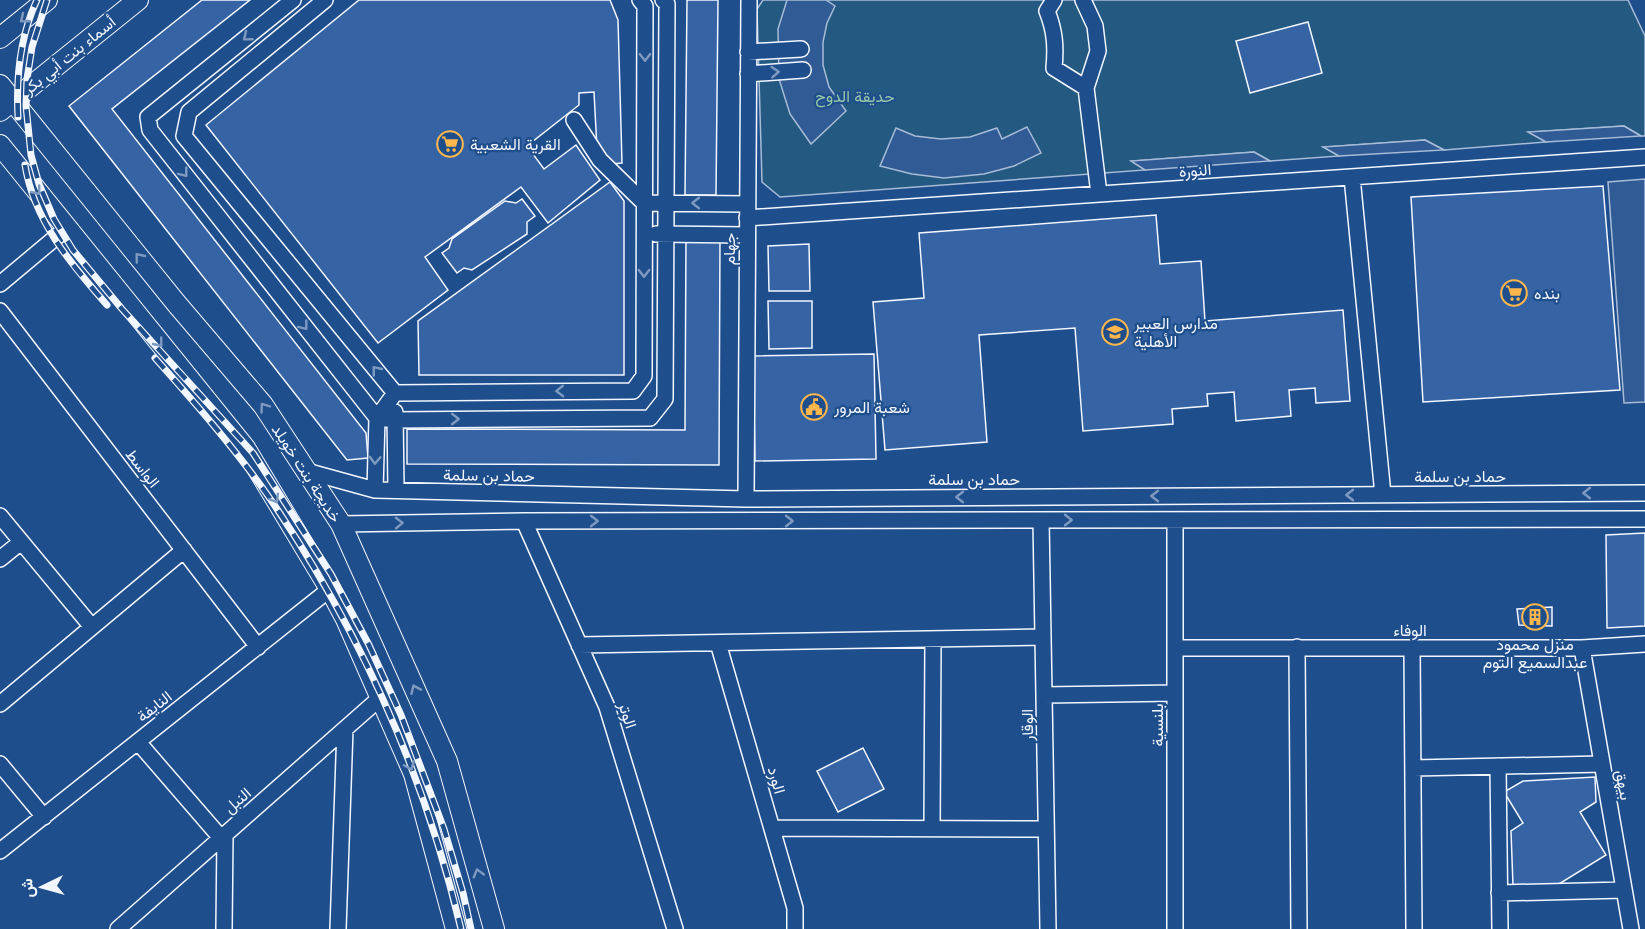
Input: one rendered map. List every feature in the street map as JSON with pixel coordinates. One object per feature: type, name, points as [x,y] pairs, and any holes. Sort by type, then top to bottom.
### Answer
[{"type":"main road","points":[[0,38],[47,0]]},
{"type":"main road","name":"أسماء بنت أبي بكر","points":[[6,106],[138,0]]},
{"type":"main road","name":"خديجة بنت خويلد","points":[[0,85],[6,106],[263,405],[341,524],[447,761],[494,929]]},
{"type":"main road","points":[[0,146],[245,448],[330,589],[346,619],[414,774],[456,929]]},
{"type":"street","points":[[293,0],[148,117],[150,130],[377,418],[395,420],[650,418],[665,399],[666,4],[663,0]]},
{"type":"street","points":[[325,0],[189,112],[184,136],[395,393],[396,490]]},
{"type":"street","points":[[395,393],[633,391],[644,376],[645,6],[640,0]]},
{"type":"street","name":"جهام","points":[[746,499],[748,0]]},
{"type":"street","points":[[1054,0],[1047,11],[1054,30],[1056,47],[1054,68],[1086,88]]},
{"type":"street","points":[[1083,0],[1095,26],[1098,51],[1086,88],[1099,194]]},
{"type":"street","points":[[748,52],[801,49]]},
{"type":"street","points":[[748,74],[803,70]]},
{"type":"street","points":[[574,120],[600,160],[644,203]]},
{"type":"street","name":"النورة","points":[[644,203],[747,211],[1099,194],[1645,157]]},
{"type":"street","points":[[1352,177],[1383,495]]},
{"type":"street","points":[[0,284],[67,228]]},
{"type":"street","points":[[644,234],[747,235]]},
{"type":"street","name":"الواسط","points":[[0,311],[258,647]]},
{"type":"street","points":[[375,490],[377,418],[395,393]]},
{"type":"street","name":"حماد بن سلمة","points":[[306,471],[375,490],[746,499],[1645,493]]},
{"type":"street","points":[[0,516],[92,627]]},
{"type":"street","points":[[341,524],[524,521],[1645,519]]},
{"type":"street","name":"الوقار","points":[[1041,520],[1048,929]]},
{"type":"street","name":"بلنسية","points":[[1175,520],[1175,929]]},
{"type":"street","name":"الوتر","points":[[524,521],[607,707],[675,929]]},
{"type":"street","points":[[0,559],[21,542]]},
{"type":"street","points":[[0,704],[184,550]]},
{"type":"street","name":"النايفة","points":[[0,851],[330,589]]},
{"type":"street","points":[[579,645],[1043,637]]},
{"type":"street","points":[[933,639],[933,829]]},
{"type":"street","name":"الورد","points":[[718,643],[795,908],[795,929]]},
{"type":"street","name":"الوفاء","points":[[1175,648],[1582,648],[1645,644]]},
{"type":"street","points":[[1297,647],[1299,929]]},
{"type":"street","points":[[1412,648],[1414,929]]},
{"type":"street","name":"بيهق","points":[[1582,648],[1631,929]]},
{"type":"street","points":[[1044,695],[1175,693]]},
{"type":"street","name":"النبل","points":[[117,929],[381,698]]},
{"type":"street","points":[[338,929],[345,729]]},
{"type":"street","points":[[138,742],[223,836],[224,929]]},
{"type":"street","points":[[0,764],[44,817]]},
{"type":"street","points":[[1413,768],[1602,764]]},
{"type":"street","points":[[1498,766],[1500,929]]},
{"type":"street","points":[[772,828],[1046,829]]},
{"type":"street","points":[[1499,892],[1624,890]]},
{"type":"green space","name":"حديقة الدوح","points":[[763,0],[1628,0],[1645,36],[1645,136],[1624,126],[1530,132],[1546,142],[1444,150],[1425,140],[1324,147],[1339,156],[1270,161],[1254,152],[1132,161],[1145,170],[780,197],[762,182],[757,9]]},
{"type":"shaded area","points":[[787,0],[826,0],[835,6],[827,23],[823,42],[823,65],[829,87],[846,111],[811,144],[790,114],[779,79],[778,29]]},
{"type":"shaded area","points":[[1624,126],[1641,136],[1546,142],[1528,132]]},
{"type":"shaded area","points":[[1027,127],[1041,153],[1014,166],[984,174],[944,178],[912,174],[880,166],[896,128],[915,136],[941,139],[970,137],[997,128],[1002,139]]},
{"type":"shaded area","points":[[1425,140],[1444,150],[1339,156],[1323,147]]},
{"type":"shaded area","points":[[1254,152],[1270,161],[1145,170],[1131,161]]},
{"type":"shaded area","points":[[1645,179],[1645,402],[1624,403],[1608,182]]},
{"type":"building","points":[[202,0],[250,0],[112,109],[366,433],[368,458],[347,460],[69,106]]},
{"type":"building","points":[[359,0],[610,0],[618,20],[622,163],[612,164],[597,149],[594,92],[579,93],[579,105],[527,146],[544,169],[576,145],[600,180],[548,223],[521,187],[425,257],[448,290],[378,343],[206,125]]},
{"type":"building","points":[[687,0],[718,0],[716,195],[685,195]]},
{"type":"building","points":[[1308,22],[1322,73],[1250,93],[1236,41]]},
{"type":"building","points":[[610,182],[624,201],[624,375],[419,375],[418,321]]},
{"type":"building","name":"بنده","points":[[1603,186],[1620,390],[1423,402],[1411,197]]},
{"type":"building","points":[[522,199],[535,216],[527,222],[527,234],[472,270],[464,268],[457,273],[442,253],[449,248],[452,239],[505,201],[516,203]]},
{"type":"building","name":"مدارس العبير الأهلية","points":[[1156,215],[1160,264],[1201,261],[1205,321],[1343,310],[1350,401],[1316,403],[1315,388],[1289,390],[1291,416],[1236,421],[1234,392],[1207,394],[1208,406],[1172,409],[1173,424],[1083,431],[1075,328],[979,335],[987,442],[885,450],[873,302],[924,298],[919,233]]},
{"type":"building","points":[[686,238],[720,238],[719,465],[407,464],[407,429],[685,430]]},
{"type":"building","points":[[809,244],[810,291],[769,291],[768,246]]},
{"type":"building","points":[[768,301],[812,301],[812,348],[769,349]]},
{"type":"building","name":"شعبة المرور","points":[[874,354],[876,459],[755,461],[753,356]]},
{"type":"building","points":[[1645,533],[1645,626],[1607,628],[1606,535]]},
{"type":"building","name":"منزل محمود عبدالسميع التوم","points":[[1552,607],[1552,626],[1519,625],[1517,609]]},
{"type":"building","points":[[863,748],[884,789],[838,812],[817,771]]},
{"type":"building","points":[[1595,777],[1596,802],[1580,812],[1606,855],[1559,884],[1513,886],[1511,831],[1523,823],[1504,792],[1523,781]]},
{"type":"railway","points":[[18,117],[20,57],[37,0]]},
{"type":"railway","points":[[47,0],[32,47],[26,106],[31,155],[39,184],[54,219],[73,250],[122,309],[253,453],[331,574],[369,645],[401,715],[444,829],[471,929]]},
{"type":"railway","points":[[25,165],[45,223],[80,274],[107,305]]},
{"type":"railway","points":[[155,358],[217,429],[260,484],[305,552],[362,655],[409,761],[429,816],[461,929]]},
{"type":"place","name":"القرية الشعبية","points":[[450,144]]},
{"type":"place","name":"بنده","points":[[1514,293]]},
{"type":"place","name":"مدارس العبير الأهلية","points":[[1115,332]]},
{"type":"place","name":"شعبة المرور","points":[[814,407]]},
{"type":"place","name":"منزل محمود عبدالسميع التوم","points":[[1535,617]]}]
